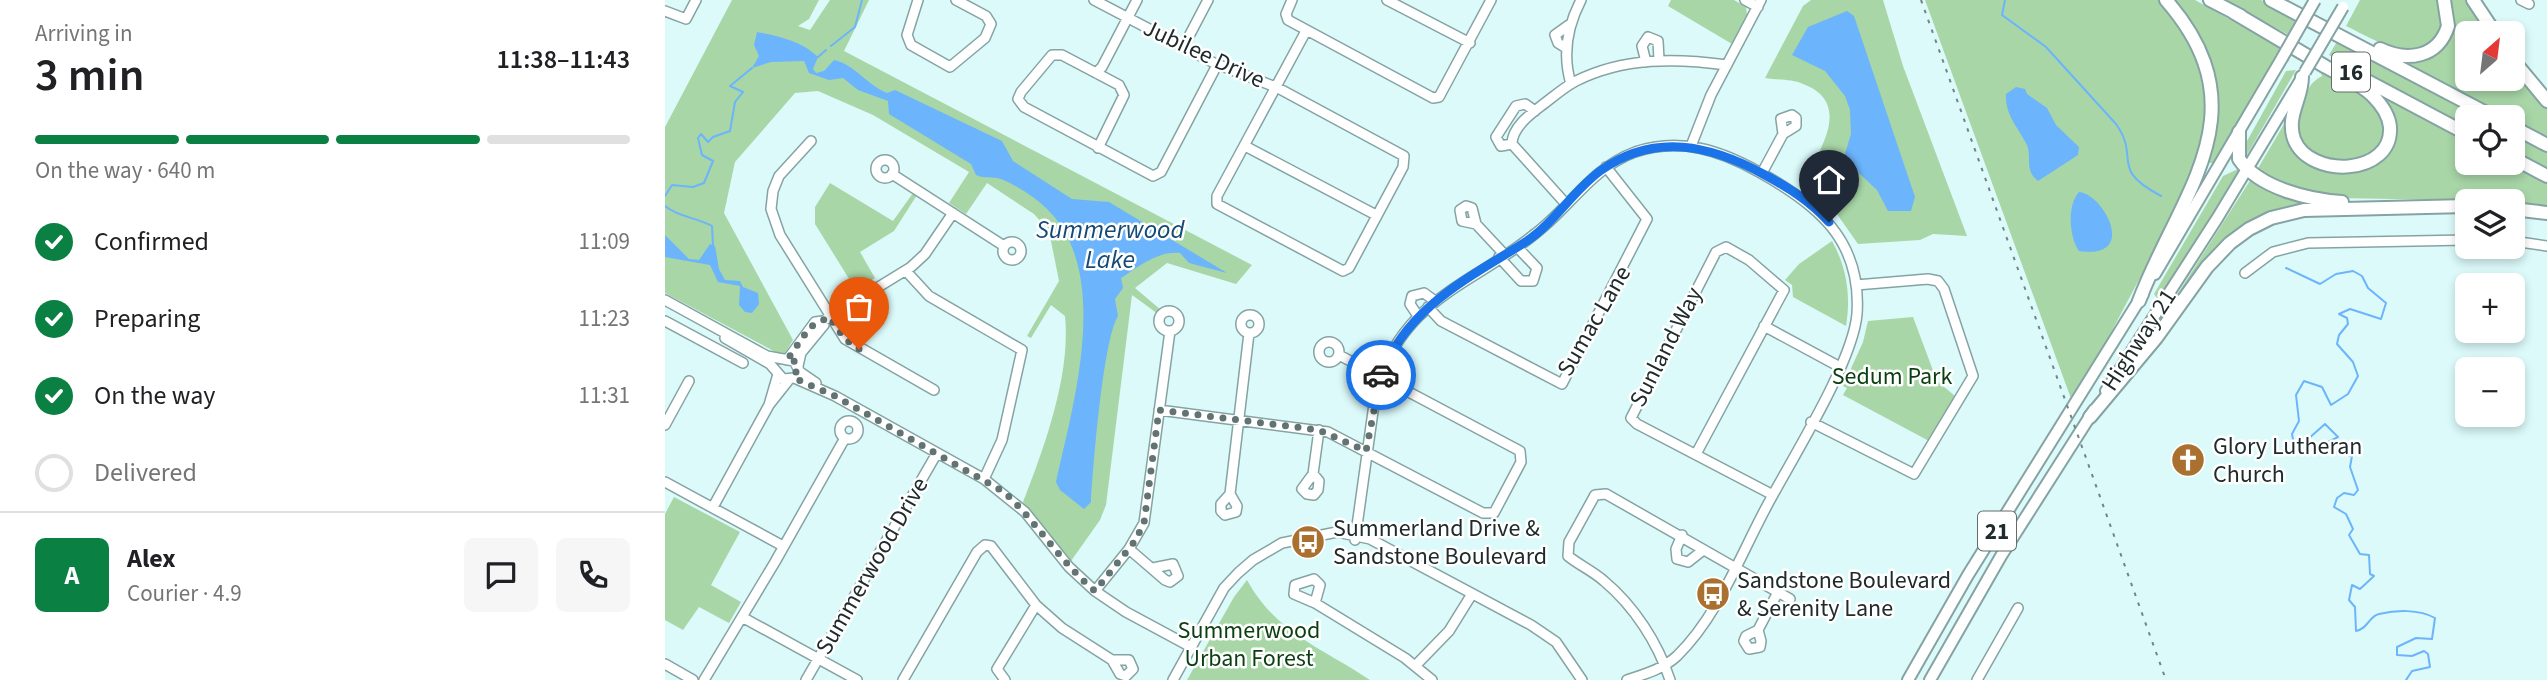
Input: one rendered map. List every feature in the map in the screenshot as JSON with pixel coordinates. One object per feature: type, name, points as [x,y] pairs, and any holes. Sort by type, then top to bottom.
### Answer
[{"type":"highway","points":[[2139,301],[2152,268],[2197,180],[2211,129],[2211,96],[2202,58],[2186,26],[2166,0]]},
{"type":"highway","name":"16","points":[[2210,0],[2455,128]]},
{"type":"highway","name":"16","points":[[2271,0],[2471,105]]},
{"type":"highway","points":[[2342,37],[2353,36],[2399,56],[2425,54],[2435,48],[2446,34],[2449,19],[2444,0]]},
{"type":"highway","points":[[2473,1],[2487,21]]},
{"type":"highway","points":[[2233,12],[2373,96],[2389,121],[2388,139],[2382,150],[2369,161],[2350,167],[2327,165],[2303,152],[2295,142],[2291,127],[2304,74]]},
{"type":"highway","points":[[2525,74],[2547,101]]},
{"type":"highway","points":[[2239,132],[2237,153],[2248,169],[2280,187],[2324,200],[2424,206]]},
{"type":"highway","points":[[2525,133],[2547,145]]},
{"type":"highway","points":[[2525,164],[2547,176]]},
{"type":"highway","points":[[2090,417],[2156,338],[2207,267],[2229,243],[2249,229],[2271,218],[2304,209],[2455,206]]},
{"type":"highway","points":[[2525,210],[2547,213]]},
{"type":"main road","name":"Highway 21","points":[[1908,680],[1968,575],[2139,301],[2315,0]]},
{"type":"main road","name":"Highway 21","points":[[1930,680],[2001,556],[2248,169],[2345,4]]},
{"type":"street","points":[[665,11],[686,19],[696,0]]},
{"type":"street","points":[[918,0],[907,35],[911,45],[950,67],[985,38],[991,24],[986,16],[956,0]]},
{"type":"street","name":"Jubilee Drive","points":[[1094,0],[1217,65],[1278,88],[1404,156],[1403,167],[1376,215]]},
{"type":"street","points":[[1097,71],[1109,44],[1113,43],[1137,0]]},
{"type":"street","points":[[1187,40],[1208,0]]},
{"type":"street","points":[[1292,0],[1286,14],[1288,20],[1433,98],[1439,97],[1491,0]]},
{"type":"street","points":[[1571,85],[1566,48],[1558,43],[1555,35],[1569,24],[1581,0]]},
{"type":"street","points":[[1691,146],[1727,65],[1760,3],[1745,0]]},
{"type":"street","points":[[1393,1],[1470,43]]},
{"type":"street","points":[[1245,146],[1376,215],[1349,268],[1343,271],[1335,268],[1217,205],[1217,196],[1245,146],[1278,88],[1305,31]]},
{"type":"street","points":[[1646,62],[1642,46],[1648,37],[1658,41],[1659,60]]},
{"type":"street","points":[[1098,148],[1124,94],[1119,85],[1097,71],[1062,55],[1052,55],[1021,92],[1019,99],[1024,107],[1098,148],[1157,176],[1217,65]]},
{"type":"street","points":[[1512,144],[1514,131],[1535,111],[1571,85],[1607,71],[1659,60],[1727,65]]},
{"type":"street","points":[[1512,144],[1501,146],[1496,137],[1516,106],[1525,104],[1535,111]]},
{"type":"street","points":[[1762,173],[1783,134]]},
{"type":"street","points":[[811,141],[775,182],[771,209],[780,235],[826,319],[854,346],[934,390]]},
{"type":"street","points":[[1512,144],[1566,204]]},
{"type":"street","points":[[1356,537],[1366,451],[1380,376],[1406,328],[1431,304],[1542,229],[1605,167],[1653,148],[1691,146],[1721,153],[1762,173],[1803,197],[1829,222],[1843,244],[1856,285],[1855,327],[1840,367],[1700,630],[1665,666],[1628,680]]},
{"type":"street","name":"Sumac Lane","points":[[1431,304],[1441,321],[1562,384],[1646,223],[1644,214],[1605,167]]},
{"type":"street","points":[[892,174],[1004,246]]},
{"type":"street","points":[[769,405],[778,372],[810,327],[905,271],[925,254],[953,213]]},
{"type":"street","points":[[1476,224],[1521,281],[1533,281],[1537,278],[1537,268],[1517,247]]},
{"type":"street","points":[[2245,272],[2273,252],[2308,243],[2455,240]]},
{"type":"street","points":[[2525,243],[2547,246]]},
{"type":"street","name":"Sunland Way","points":[[1763,326],[1783,289],[1739,252],[1722,247],[1716,252],[1631,415],[1637,424],[1773,495]]},
{"type":"street","points":[[905,271],[929,296],[1022,350],[1002,440],[985,479]]},
{"type":"street","points":[[1811,422],[1914,474],[1973,376],[1944,289],[1938,281],[1928,279],[1856,285]]},
{"type":"street","points":[[1418,316],[1410,304],[1412,296],[1425,293],[1431,304]]},
{"type":"street","points":[[665,300],[767,356],[794,361],[795,374]]},
{"type":"street","points":[[665,306],[778,372],[795,374],[985,479],[1025,512],[1069,566],[1095,591],[1126,612],[1191,647]]},
{"type":"street","points":[[713,507],[769,405],[795,374],[801,353],[826,319]]},
{"type":"street","points":[[665,321],[743,363]]},
{"type":"street","points":[[1696,454],[1763,326],[1840,367]]},
{"type":"street","points":[[1095,591],[1129,549],[1146,517],[1170,331]]},
{"type":"street","points":[[1230,494],[1249,333]]},
{"type":"street","points":[[731,357],[737,346]]},
{"type":"street","points":[[1159,410],[1319,430],[1381,458],[1488,514],[1496,510],[1523,454],[1517,448],[1339,355]]},
{"type":"street","points":[[665,425],[689,381]]},
{"type":"street","points":[[1313,474],[1319,430]]},
{"type":"street","points":[[704,680],[845,438]]},
{"type":"street","name":"Summerwood Drive","points":[[806,680],[937,453]]},
{"type":"street","points":[[665,482],[783,546]]},
{"type":"street","points":[[1670,680],[1665,666],[1629,606],[1599,577],[1568,556],[1567,547],[1592,498],[1598,494],[1606,494],[1790,599]]},
{"type":"street","points":[[1173,680],[1224,588],[1253,560],[1282,543],[1318,535],[1356,537],[1389,551],[1531,625],[1556,642],[1581,680]]},
{"type":"street","points":[[1682,535],[1676,549],[1677,559],[1689,562],[1702,551]]},
{"type":"street","points":[[903,680],[983,546],[991,546],[1036,605],[1075,638],[1112,660]]},
{"type":"street","points":[[1129,549],[1153,568]]},
{"type":"street","points":[[1758,630],[1778,592]]},
{"type":"street","points":[[1415,666],[1450,631],[1472,594]]},
{"type":"street","points":[[1315,603],[1415,666],[1432,680]]},
{"type":"street","points":[[1005,680],[997,669],[1036,605]]},
{"type":"street","points":[[1977,680],[2018,608]]},
{"type":"street","points":[[742,617],[857,680]]},
{"type":"street","points":[[665,664],[693,680]]},
{"type":"green space","points":[[732,0],[819,0],[809,19],[798,26],[810,30],[830,0],[869,0],[844,51],[1252,265],[1236,284],[1167,263],[1135,288],[1161,310],[1158,314],[1132,295],[1106,505],[1100,520],[1071,561],[1023,502],[1054,411],[1066,339],[1065,316],[1051,305],[1031,338],[1027,336],[1059,281],[1049,231],[1034,214],[987,183],[966,214],[949,203],[969,172],[873,115],[818,91],[795,93],[735,162],[724,213],[793,340],[783,356],[665,293],[665,127]]},
{"type":"green space","points":[[1671,0],[1734,0],[1746,7],[1747,15],[1732,44],[1668,6]]},
{"type":"green space","points":[[1811,0],[1883,0],[1903,66],[1967,236],[1933,234],[1920,240],[1858,244],[1832,207],[1802,182],[1817,157],[1828,129],[1830,116],[1827,103],[1818,92],[1803,84],[1765,78],[1803,6]]},
{"type":"green space","points":[[1925,0],[2158,0],[2188,41],[2197,65],[2205,114],[2199,164],[2173,221],[2073,404]]},
{"type":"green space","points":[[2171,0],[2195,0],[2281,48],[2213,163],[2209,163],[2215,126],[2213,86]]},
{"type":"green space","points":[[2224,0],[2261,0],[2298,19],[2289,35]]},
{"type":"green space","points":[[2360,0],[2440,0],[2445,26],[2423,47],[2399,49],[2346,26]]},
{"type":"green space","points":[[2449,0],[2465,0],[2480,21],[2455,21],[2455,91],[2405,65],[2423,60],[2453,30]]},
{"type":"green space","points":[[2338,40],[2460,105],[2455,105],[2455,123],[2329,55]]},
{"type":"green space","points":[[2296,70],[2244,160],[2242,150],[2286,71]]},
{"type":"green space","points":[[2320,70],[2365,96],[2379,114],[2384,141],[2369,154],[2348,162],[2326,161],[2316,157],[2301,141],[2296,131],[2301,107],[2310,86],[2322,76]]},
{"type":"green space","points":[[2525,80],[2547,106],[2547,139],[2525,127],[2525,105],[2483,105],[2456,91],[2525,91]]},
{"type":"green space","points":[[2385,97],[2455,134],[2455,175],[2525,175],[2525,171],[2547,182],[2547,209],[2525,206],[2525,189],[2455,189],[2455,200],[2336,198],[2292,189],[2257,170],[2287,119],[2298,154],[2369,167],[2394,118]]},
{"type":"green space","points":[[2525,140],[2547,152],[2547,171],[2525,159]]},
{"type":"green space","points":[[2238,169],[2240,171],[2161,297],[2157,298],[2154,294],[2223,176]]},
{"type":"green space","points":[[2251,179],[2322,205],[2264,217],[2159,323]]},
{"type":"green space","points":[[830,183],[893,221],[913,193],[917,195],[894,231],[860,252],[875,278],[856,290],[815,224],[815,207]]},
{"type":"green space","points":[[1832,241],[1847,282],[1846,326],[1793,297],[1792,285],[1785,280],[1799,264]]},
{"type":"green space","name":"Sedum Park","points":[[1913,317],[1937,381],[1955,396],[1929,441],[1843,395],[1847,388],[1843,386],[1863,342],[1868,321]]},
{"type":"green space","points":[[674,497],[740,532],[711,585],[741,602],[729,623],[699,607],[683,630],[665,620],[665,514]]},
{"type":"green space","name":"Summerwood Urban Forest","points":[[1247,580],[1272,614],[1286,627],[1370,680],[1187,680],[1234,597]]},
{"type":"water","points":[[1847,11],[1854,16],[1915,197],[1911,211],[1888,211],[1877,190],[1846,161],[1844,157],[1851,134],[1850,110],[1845,96],[1825,71],[1792,55],[1808,27]]},
{"type":"water","name":"Summerwood Lake","points":[[757,32],[789,40],[812,51],[818,57],[813,69],[816,73],[824,71],[834,60],[841,62],[887,93],[895,90],[1002,141],[1013,161],[1072,199],[1109,202],[1227,273],[1189,263],[1180,253],[1172,253],[1149,260],[1121,278],[1123,288],[1115,299],[1118,316],[1103,376],[1091,502],[1084,509],[1060,490],[1056,482],[1071,415],[1083,340],[1083,302],[1078,267],[1066,235],[1046,208],[1036,200],[1001,179],[976,175],[971,164],[889,114],[888,101],[858,90],[843,78],[829,80],[809,73],[804,61],[771,62],[752,68],[759,56],[754,45]]},
{"type":"water","points":[[2016,87],[2025,89],[2027,94],[2047,108],[2056,125],[2079,147],[2078,155],[2038,181],[2031,172],[2027,145],[2006,102],[2006,94]]},
{"type":"water","points":[[2079,192],[2089,195],[2098,203],[2111,226],[2112,237],[2108,246],[2097,251],[2079,251],[2073,238],[2071,213]]},
{"type":"water","points":[[665,235],[689,259],[699,260],[710,244],[715,246],[719,269],[725,280],[740,281],[743,287],[758,293],[759,304],[752,313],[745,312],[739,305],[740,286],[718,282],[710,265],[665,257]]},
{"type":"waterway","points":[[831,46],[855,27],[862,0]]},
{"type":"waterway","points":[[2005,0],[2002,15],[2046,47],[2116,124],[2123,136],[2130,170],[2135,178],[2161,196]]},
{"type":"waterway","points":[[818,57],[826,50]]},
{"type":"waterway","points":[[665,196],[672,185],[693,187],[704,183],[713,161],[702,155],[698,138],[701,134],[708,142],[713,137],[730,131],[735,102],[743,92],[730,86],[752,68]]},
{"type":"waterway","points":[[665,206],[676,213],[712,226],[713,245]]},
{"type":"waterway","points":[[2286,268],[2320,284],[2336,274],[2353,271],[2362,276],[2368,288],[2386,303],[2381,319],[2350,309],[2339,314],[2347,318],[2348,324],[2339,335],[2337,344],[2353,362],[2358,376],[2348,394],[2331,405],[2322,387],[2304,381],[2296,395],[2299,421],[2292,434],[2294,445],[2299,447],[2325,424],[2338,437],[2322,445],[2323,449],[2352,456],[2350,467],[2358,490],[2354,495],[2344,493],[2337,498],[2334,507],[2346,514],[2353,529],[2349,535],[2360,554],[2369,555],[2370,574],[2374,576],[2360,589],[2352,585],[2349,600],[2355,607],[2356,631],[2376,615],[2386,613],[2415,612],[2435,618],[2432,639],[2416,638],[2397,647],[2397,655],[2412,656],[2424,651],[2428,654],[2430,667],[2412,671],[2406,680]]},
{"type":"railway","points":[[1921,0],[2166,680]]},
{"type":"way so far","points":[[859,349],[845,339],[829,317],[810,327],[787,360],[794,361],[798,366],[798,374],[794,378],[835,396],[1004,492],[1025,512],[1069,566],[1095,591],[1135,541],[1144,523],[1159,410],[1319,430],[1366,451],[1381,375]]},
{"type":"place","name":"Glory Lutheran Church","points":[[2188,460]]},
{"type":"place","name":"Summerland Drive & Sandstone Boulevard","points":[[1308,542]]},
{"type":"place","name":"Sandstone Boulevard & Serenity Lane","points":[[1713,594]]},
{"type":"route","points":[[1381,375],[1413,319],[1499,257],[1530,239],[1598,172],[1634,153],[1669,145],[1691,146],[1721,153],[1803,197],[1829,222]]}]
